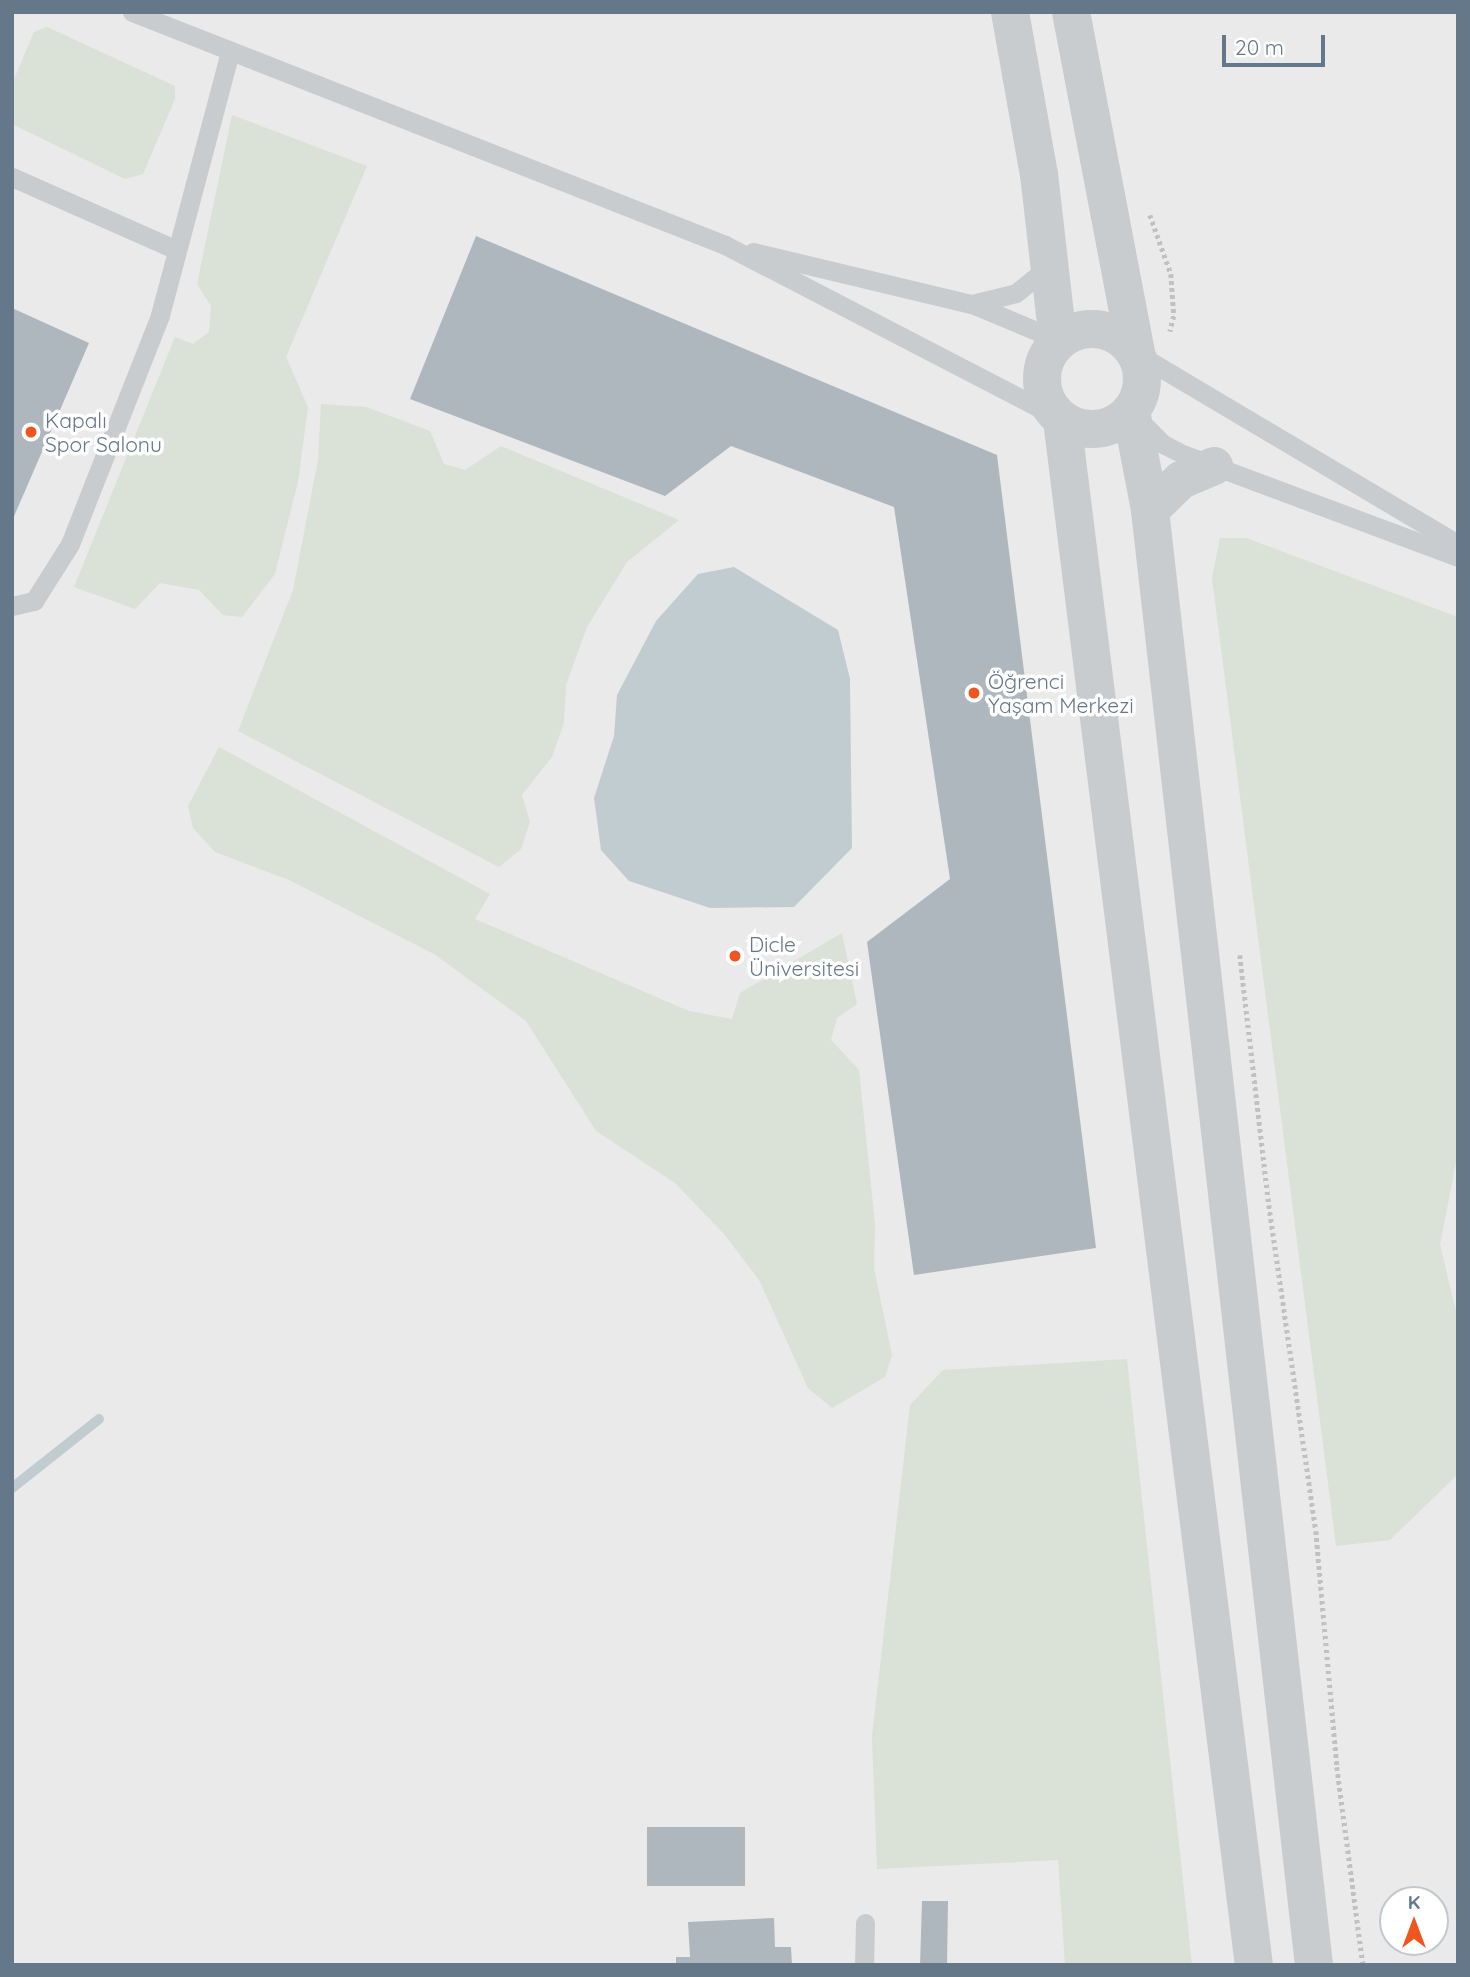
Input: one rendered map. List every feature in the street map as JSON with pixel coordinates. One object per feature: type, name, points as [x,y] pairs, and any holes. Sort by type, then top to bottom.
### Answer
[{"type":"street","points":[[1010,12],[1039,174],[1058,340]]},
{"type":"street","points":[[1071,12],[1142,383],[1131,411],[1150,510],[1314,1965]]},
{"type":"street","points":[[1131,411],[1098,429],[1062,419],[1047,402],[1041,381],[1042,366],[1058,340],[1078,330],[1100,329],[1126,341],[1136,353]]},
{"type":"street","points":[[1062,419],[1254,1965]]},
{"type":"street","points":[[1150,510],[1181,480],[1214,466]]},
{"type":"lane","points":[[132,12],[725,245],[1062,419]]},
{"type":"lane","points":[[12,606],[34,601],[70,544],[160,315],[230,51]]},
{"type":"lane","points":[[12,177],[177,250]]},
{"type":"lane","points":[[725,245],[972,304],[1058,340]]},
{"type":"lane","points":[[972,304],[1016,293],[1048,267]]},
{"type":"lane","points":[[1136,353],[1458,544]]},
{"type":"lane","points":[[1131,411],[1163,444],[1214,466],[1458,557]]},
{"type":"lane","points":[[864,1965],[865,1923]]},
{"type":"shaded area","name":"Dicle Üniversitesi","points":[[12,12],[1458,12],[1458,1965],[12,1965]]},
{"type":"shaded area","points":[[47,27],[175,86],[175,99],[143,174],[125,179],[12,124],[12,84],[34,32]]},
{"type":"shaded area","points":[[232,115],[367,166],[286,357],[308,407],[298,482],[275,574],[242,617],[223,615],[199,590],[160,583],[135,609],[74,587],[175,337],[193,344],[209,332],[211,306],[197,284]]},
{"type":"shaded area","points":[[321,404],[366,407],[430,431],[444,464],[465,470],[501,446],[679,520],[627,562],[587,627],[566,685],[564,723],[552,757],[522,795],[530,822],[521,849],[499,867],[238,731],[293,590],[318,460]]},
{"type":"shaded area","points":[[1220,538],[1246,538],[1458,617],[1458,1152],[1440,1245],[1458,1319],[1458,1474],[1390,1540],[1336,1546],[1212,578]]},
{"type":"shaded area","points":[[734,567],[838,630],[850,679],[852,848],[794,907],[710,908],[629,881],[601,850],[594,798],[614,736],[617,695],[656,621],[698,574]]},
{"type":"shaded area","points":[[219,747],[490,894],[475,919],[689,1011],[732,1019],[740,993],[842,933],[857,1004],[837,1018],[831,1040],[859,1070],[875,1224],[874,1268],[892,1355],[885,1377],[832,1408],[808,1388],[759,1280],[724,1234],[675,1183],[596,1131],[526,1021],[434,954],[289,880],[215,852],[193,828],[188,806]]},
{"type":"shaded area","points":[[1127,1359],[1192,1965],[1065,1965],[1058,1860],[877,1869],[872,1736],[910,1405],[943,1370]]},
{"type":"building","name":"Öğrenci Yaşam Merkezi","points":[[476,236],[997,455],[1096,1248],[914,1275],[867,942],[950,879],[894,507],[731,446],[665,496],[410,399]]},
{"type":"building","name":"Kapalı Spor Salonu","points":[[12,308],[89,343],[12,521]]},
{"type":"building","points":[[647,1827],[745,1827],[745,1886],[647,1886]]},
{"type":"building","points":[[922,1901],[948,1901],[947,1965],[920,1965]]},
{"type":"building","points":[[774,1918],[775,1947],[791,1947],[792,1965],[676,1965],[676,1957],[690,1957],[688,1922]]},
{"type":"waterway","points":[[12,1488],[99,1419]]},
{"type":"place","name":"Kapalı Spor Salonu","points":[[31,432]]},
{"type":"place","name":"Öğrenci Yaşam Merkezi","points":[[974,693]]},
{"type":"place","name":"Dicle Üniversitesi","points":[[735,956]]}]
